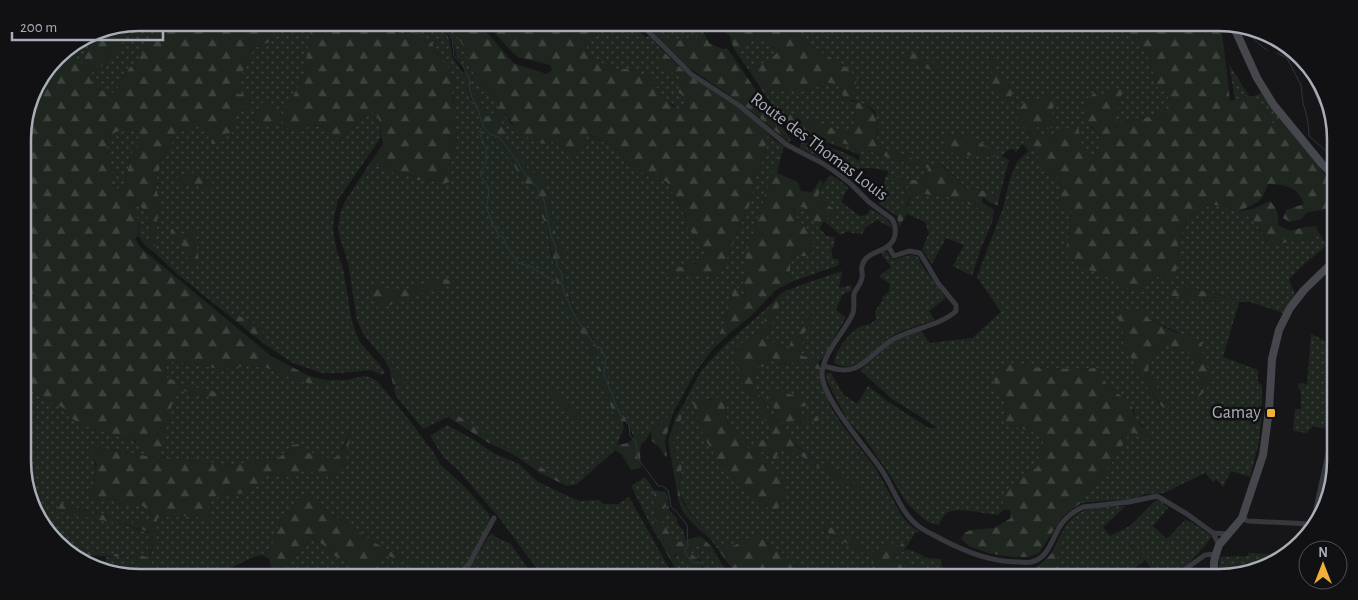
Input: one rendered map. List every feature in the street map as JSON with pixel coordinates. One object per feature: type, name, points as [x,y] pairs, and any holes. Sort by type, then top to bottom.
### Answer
[{"type":"street","name":"Route des Thomas Louis","points":[[648,31],[691,74],[745,110],[787,145],[834,171],[850,183],[869,202],[892,219],[895,233],[888,246]]},
{"type":"street","points":[[1236,32],[1257,78],[1273,104],[1327,169]]},
{"type":"street","points":[[824,366],[841,370],[856,368],[891,341],[910,331],[939,322],[956,311],[956,305],[938,283],[920,253],[909,251],[894,256],[888,246],[872,253],[868,257],[862,266],[862,277],[854,293],[853,312],[831,350],[824,366],[822,372],[835,404],[881,469],[912,521],[921,528],[968,552],[1000,561],[1030,563],[1041,559],[1061,525],[1076,510],[1083,507],[1129,502],[1157,496],[1213,533],[1219,545]]},
{"type":"street","points":[[1214,569],[1219,545],[1242,518],[1263,455],[1269,410],[1272,359],[1279,330],[1290,308],[1304,290],[1327,268]]},
{"type":"street","points":[[1315,509],[1327,457]]},
{"type":"street","points":[[464,569],[494,518]]},
{"type":"street","points":[[1242,518],[1248,521],[1307,523]]},
{"type":"street","points":[[1213,533],[1229,534]]},
{"type":"street","points":[[1185,569],[1205,555],[1216,554]]},
{"type":"green space","points":[[130,31],[155,31],[151,42],[124,76],[117,91],[108,95],[92,82],[87,75],[101,67]]},
{"type":"green space","points":[[130,31],[101,67],[88,75],[92,82],[108,95],[117,91],[124,76],[151,42],[155,31],[274,31],[269,42],[254,48],[241,76],[237,94],[245,94],[250,98],[249,109],[238,112],[234,117],[234,132],[224,134],[217,144],[212,144],[210,138],[206,136],[202,124],[191,130],[183,127],[161,163],[155,184],[159,199],[154,248],[157,255],[140,239],[148,243],[150,227],[147,214],[143,208],[138,206],[131,207],[139,220],[138,236],[135,239],[142,249],[271,356],[311,377],[328,380],[324,384],[313,384],[295,380],[265,367],[248,366],[218,369],[192,363],[168,362],[165,377],[176,381],[182,386],[206,389],[222,394],[222,399],[189,393],[179,389],[174,396],[161,452],[153,454],[142,451],[139,444],[133,439],[122,438],[85,426],[71,418],[63,408],[31,391],[31,298],[37,291],[31,286],[32,125],[39,98],[49,79],[68,58],[81,48],[74,63],[81,66],[90,43],[118,33]],"holes":[[[132,128],[139,134],[138,147],[133,150],[125,181],[120,192],[116,186],[108,156],[108,138],[116,132]]]},
{"type":"green space","points":[[269,31],[310,31],[305,71],[282,116],[310,127],[322,127],[339,139],[344,137],[360,120],[371,112],[378,115],[381,137],[338,200],[333,230],[343,268],[352,322],[359,341],[385,372],[382,375],[372,370],[322,373],[293,363],[263,343],[264,335],[251,321],[221,309],[177,274],[157,255],[154,248],[159,199],[155,184],[161,163],[183,127],[202,123],[210,138],[217,144],[238,111],[249,109],[236,95],[241,76],[254,48],[261,46]],"holes":[[[264,101],[265,127],[252,118]]]},
{"type":"green space","points":[[310,31],[395,31],[395,33],[421,34],[429,40],[439,60],[448,68],[455,82],[452,94],[457,137],[452,160],[447,170],[453,175],[449,182],[444,184],[439,181],[417,180],[413,176],[391,172],[384,167],[370,163],[383,144],[378,116],[371,112],[360,120],[344,137],[339,139],[323,127],[316,125],[293,130],[283,127],[282,117],[277,126],[264,127],[252,118],[264,101],[273,104],[282,115],[305,71]]},
{"type":"green space","points":[[398,31],[446,31],[450,41],[452,57],[463,73],[470,98],[477,108],[480,123],[511,161],[525,183],[535,189],[542,217],[547,226],[551,254],[565,303],[592,354],[596,348],[591,333],[580,320],[567,290],[565,272],[559,259],[562,247],[557,241],[547,188],[541,179],[526,167],[505,139],[506,131],[498,117],[505,113],[511,124],[563,147],[565,154],[577,153],[588,134],[618,150],[624,161],[633,165],[647,176],[667,182],[687,220],[686,226],[707,253],[697,264],[691,262],[685,267],[673,267],[666,277],[698,274],[719,277],[751,201],[755,178],[763,160],[768,133],[774,140],[784,146],[781,157],[777,158],[751,241],[743,283],[745,293],[743,298],[735,285],[723,326],[711,351],[695,373],[673,413],[651,432],[634,437],[611,390],[606,371],[601,366],[600,383],[615,417],[619,422],[622,422],[624,427],[615,450],[577,484],[567,486],[562,477],[548,473],[517,451],[503,446],[451,412],[448,417],[423,429],[396,396],[395,385],[404,384],[387,356],[373,346],[364,335],[357,320],[348,263],[338,228],[344,203],[370,163],[384,167],[391,172],[429,181],[439,181],[444,184],[457,137],[452,94],[455,81],[448,68],[439,60],[437,52],[414,33],[407,35],[398,34]]},
{"type":"green space","points":[[449,31],[455,31],[464,47],[471,69],[500,104],[498,110],[487,117],[466,70],[456,55]]},
{"type":"green space","points":[[455,31],[486,31],[515,64],[547,74],[552,70],[550,65],[518,57],[493,31],[601,31],[584,40],[590,57],[618,71],[629,69],[648,76],[667,101],[679,111],[686,104],[686,98],[678,92],[679,80],[685,81],[677,72],[670,72],[661,66],[660,56],[663,51],[685,72],[746,113],[768,133],[763,160],[755,178],[751,201],[719,277],[698,274],[666,277],[664,270],[673,267],[685,267],[686,262],[697,264],[707,253],[686,226],[687,219],[667,182],[647,176],[633,165],[624,161],[618,150],[589,134],[571,159],[565,154],[563,147],[545,139],[545,144],[532,140],[517,129],[506,113],[499,116],[506,131],[506,139],[526,167],[541,179],[547,188],[557,241],[564,253],[559,259],[565,272],[569,298],[593,340],[596,353],[592,354],[558,290],[547,226],[542,217],[535,189],[525,183],[511,161],[480,123],[477,108],[461,74],[466,70],[487,117],[498,110],[500,104],[471,69],[464,47]]},
{"type":"green space","points":[[639,31],[645,37],[650,36],[663,51],[660,56],[683,78],[685,82],[679,80],[686,98],[686,104],[679,111],[673,104],[667,101],[648,76],[629,69],[618,71],[590,57],[584,40],[599,32]]},
{"type":"green space","points":[[651,31],[658,31],[671,40],[677,41],[687,38],[695,39],[704,33],[709,43],[722,49],[727,48],[791,139],[789,142],[746,107],[688,67]]},
{"type":"green space","points":[[657,31],[702,31],[704,33],[695,39],[687,38],[682,41],[666,38]]},
{"type":"green space","points":[[725,31],[761,31],[764,33],[771,31],[793,31],[857,77],[854,90],[848,101],[863,104],[873,112],[877,122],[876,146],[935,166],[940,164],[968,189],[986,191],[999,198],[998,205],[990,203],[983,197],[982,202],[995,211],[993,215],[942,195],[933,196],[919,192],[909,198],[907,204],[908,211],[899,228],[894,208],[902,210],[909,186],[885,179],[888,174],[901,179],[926,181],[929,168],[898,161],[866,150],[856,151],[849,145],[802,133],[795,134],[783,120],[791,114],[850,134],[853,128],[856,104],[844,100],[839,85],[825,82],[812,90],[777,90],[764,93],[750,72],[768,61],[780,50],[766,44],[761,37],[747,42],[736,52],[730,36]]},
{"type":"green space","points":[[793,31],[1128,31],[1142,44],[1158,87],[1174,106],[1152,117],[1136,118],[1132,121],[1123,122],[1113,128],[1120,98],[1124,90],[1090,127],[1101,136],[1098,154],[1084,154],[1056,136],[1042,137],[1035,130],[1037,127],[1052,127],[1054,105],[1027,130],[1034,141],[1025,141],[1016,152],[1013,149],[1008,150],[1002,156],[1009,160],[999,198],[986,191],[968,189],[941,164],[935,166],[876,146],[878,129],[875,112],[870,107],[854,100],[849,101],[856,104],[853,128],[850,134],[791,114],[783,120],[764,93],[777,90],[812,90],[824,82],[839,85],[844,100],[845,66],[818,50]]},
{"type":"green space","points":[[1128,31],[1222,31],[1230,100],[1243,100],[1249,96],[1254,96],[1261,103],[1273,124],[1283,121],[1326,176],[1327,180],[1325,194],[1327,197],[1327,208],[1308,212],[1301,219],[1290,222],[1283,218],[1286,210],[1304,204],[1298,193],[1280,185],[1268,184],[1260,199],[1240,211],[1253,209],[1270,201],[1277,212],[1278,225],[1290,231],[1316,226],[1321,236],[1269,244],[1253,220],[1238,212],[1211,204],[1186,219],[1183,233],[1178,239],[1179,259],[1174,280],[1155,277],[1149,282],[1143,292],[1125,288],[1068,259],[1067,242],[1073,208],[1058,209],[1061,187],[1058,178],[1041,170],[1036,160],[1045,146],[1028,151],[1023,144],[1025,141],[1033,141],[1029,132],[1018,121],[1017,117],[1021,107],[1030,98],[1040,100],[1044,96],[1050,96],[1054,105],[1052,115],[1055,126],[1052,128],[1037,127],[1035,130],[1042,137],[1056,136],[1061,129],[1078,127],[1084,154],[1098,154],[1101,136],[1087,121],[1085,112],[1085,100],[1095,93],[1105,96],[1114,87],[1124,90],[1120,98],[1114,128],[1123,122],[1132,121],[1136,118],[1152,117],[1174,106],[1165,93],[1158,88],[1142,44]]},
{"type":"green space","points":[[761,37],[766,44],[780,50],[768,61],[750,72],[736,52],[747,42]]},
{"type":"green space","points":[[90,43],[81,66],[74,63],[81,48]]},
{"type":"green space","points":[[915,53],[934,63],[942,74],[904,60],[906,56]]},
{"type":"green space","points":[[988,58],[993,59],[998,75],[1013,91],[1009,101],[1000,93],[990,91],[989,80],[993,76]]},
{"type":"green space","points":[[1229,64],[1249,96],[1243,100],[1235,100]]},
{"type":"green space","points":[[1261,93],[1283,121],[1273,124],[1261,103],[1254,96]]},
{"type":"green space","points":[[132,128],[139,134],[138,147],[130,160],[120,193],[116,186],[108,157],[108,138],[116,132]]},
{"type":"green space","points":[[802,133],[849,145],[856,151],[866,150],[898,161],[930,168],[927,171],[926,181],[901,179],[888,174],[888,171],[872,168],[850,169],[830,163],[800,148],[801,142],[840,151],[859,162],[860,155],[821,141],[798,139],[795,134]]},
{"type":"green space","points":[[947,134],[960,135],[978,142],[995,152],[994,157],[948,152],[944,145]]},
{"type":"green space","points":[[1046,145],[1041,170],[1058,178],[1061,187],[1061,210],[1073,208],[1067,242],[1149,281],[1161,276],[1179,259],[1178,239],[1183,233],[1186,219],[1211,204],[1238,212],[1253,220],[1269,244],[1321,236],[1327,245],[1289,279],[1295,294],[1283,313],[1250,302],[1239,302],[1223,357],[1258,370],[1258,381],[1262,386],[1259,442],[1250,477],[1231,471],[1223,487],[1216,479],[1213,482],[1205,473],[1164,493],[1146,494],[1131,500],[1081,503],[1114,460],[1131,430],[1144,427],[1136,420],[1134,410],[1123,396],[1110,388],[1105,382],[1098,368],[1028,367],[1017,362],[995,371],[999,394],[1007,404],[1006,425],[1045,436],[1038,468],[1025,472],[1006,492],[1003,510],[998,515],[965,510],[953,511],[941,519],[939,525],[928,522],[906,502],[863,436],[848,421],[827,381],[826,373],[831,373],[843,394],[857,404],[868,386],[887,401],[929,428],[938,428],[891,398],[860,370],[890,344],[920,330],[930,343],[972,338],[1001,312],[977,277],[1003,208],[1010,179],[1017,162],[1028,151]],"holes":[[[1185,287],[1216,294],[1234,300],[1208,302],[1169,295]],[[1144,312],[1147,318],[1181,334],[1215,378],[1195,401],[1202,380],[1195,370],[1194,354],[1172,348],[1166,343],[1148,366],[1149,376],[1162,395],[1162,408],[1138,373],[1124,347],[1123,333]]]},
{"type":"green space","points":[[781,157],[777,173],[798,182],[801,191],[812,192],[820,180],[823,182],[818,196],[827,205],[838,211],[827,218],[819,229],[803,207],[793,209],[815,247],[810,257],[798,255],[791,259],[791,282],[776,290],[750,317],[711,351],[726,317],[734,285],[744,297],[743,283],[747,269],[744,262],[777,158]]},
{"type":"green space","points":[[191,172],[209,179],[212,182],[213,188],[178,184],[176,178]]},
{"type":"green space","points":[[831,175],[848,188],[841,202],[860,216],[866,215],[871,209],[887,219],[892,228],[877,220],[866,227],[862,234],[849,231],[840,235],[824,221],[837,211],[818,196]]},
{"type":"green space","points":[[885,179],[899,184],[910,185],[906,191],[902,210],[895,209],[897,216],[879,204]]},
{"type":"green space","points":[[919,192],[933,196],[942,195],[993,215],[992,223],[972,276],[953,266],[964,245],[946,238],[932,264],[922,249],[929,233],[925,222],[907,214],[909,199]]},
{"type":"green space","points":[[138,206],[147,214],[150,231],[148,243],[139,237],[137,216],[130,207]]},
{"type":"green space","points":[[803,207],[827,236],[835,237],[834,246],[831,250],[833,259],[838,259],[839,265],[791,282],[791,259],[815,247],[793,209]]},
{"type":"green space","points":[[171,229],[178,230],[182,234],[194,231],[198,248],[198,266],[190,263],[183,246],[170,238]]},
{"type":"green space","points":[[886,251],[893,260],[909,255],[918,257],[923,267],[946,298],[929,311],[935,320],[907,329],[891,337],[858,364],[843,366],[834,363],[837,352],[848,336],[857,328],[876,319],[875,311],[883,300],[882,297],[889,292],[890,284],[879,276],[891,267],[881,253]]},
{"type":"green space","points":[[842,271],[839,288],[851,285],[852,290],[842,295],[836,310],[846,317],[823,358],[817,362],[817,355],[807,357],[799,350],[803,342],[802,336],[815,318],[793,335],[788,350],[766,339],[785,291]]},
{"type":"green space","points":[[446,279],[457,284],[434,289],[379,309],[371,288],[375,284],[392,290],[406,289],[426,282]]},
{"type":"green space","points":[[31,286],[37,291],[31,298]]},
{"type":"green space","points":[[1185,287],[1210,292],[1234,300],[1232,305],[1221,301],[1208,302],[1168,295],[1171,289]]},
{"type":"green space","points":[[785,291],[766,339],[788,350],[793,335],[812,312],[815,318],[802,336],[803,342],[799,351],[803,356],[808,357],[815,352],[821,369],[800,362],[779,365],[771,356],[763,367],[758,366],[754,385],[771,415],[775,412],[769,392],[774,390],[808,399],[812,405],[799,407],[799,411],[804,417],[817,416],[819,420],[808,423],[798,421],[786,426],[778,420],[774,421],[791,437],[794,445],[823,464],[839,470],[859,486],[858,489],[846,485],[800,455],[783,450],[777,455],[776,460],[764,452],[753,451],[784,481],[786,498],[774,512],[739,483],[719,460],[703,435],[693,402],[711,400],[721,396],[725,398],[728,423],[752,451],[755,448],[753,441],[755,437],[759,440],[769,440],[770,423],[766,421],[757,401],[741,381],[733,350],[762,330],[769,308],[776,298]]},
{"type":"green space","points":[[772,303],[762,330],[748,338],[741,381],[757,401],[766,421],[770,423],[769,441],[759,440],[756,437],[753,451],[764,452],[776,460],[777,455],[783,450],[800,455],[846,485],[858,488],[859,486],[839,470],[823,464],[794,444],[791,437],[773,421],[778,420],[786,425],[798,421],[802,424],[804,417],[787,394],[774,390],[770,392],[775,412],[771,415],[754,385],[758,366],[767,362],[771,356],[779,365],[800,362],[821,369],[821,382],[832,409],[876,469],[902,516],[920,532],[915,533],[909,543],[903,542],[899,547],[876,554],[828,527],[823,531],[876,560],[871,569],[801,569],[779,550],[773,550],[766,542],[738,543],[731,547],[717,548],[692,515],[680,495],[679,484],[682,464],[675,462],[673,436],[680,422],[682,407],[697,378],[728,343]],"holes":[[[725,398],[726,417],[731,429],[745,446],[766,465],[786,498],[774,512],[729,472],[708,444],[698,422],[708,399]]]},
{"type":"green space","points":[[1123,308],[1145,312],[1147,318],[1174,332],[1197,339],[1202,343],[1203,361],[1215,378],[1194,403],[1202,380],[1195,370],[1194,354],[1172,348],[1166,343],[1148,366],[1149,376],[1169,409],[1162,407],[1138,373],[1124,347],[1123,333],[1118,318]]},
{"type":"green space","points":[[221,309],[246,319],[258,327],[264,336],[263,343]]},
{"type":"green space","points":[[1311,334],[1327,342],[1327,429],[1313,426],[1307,433],[1293,431],[1295,409],[1301,409],[1301,390],[1298,383],[1307,384]]},
{"type":"green space","points":[[373,346],[387,356],[404,384],[393,385],[390,370]]},
{"type":"green space","points":[[168,362],[192,363],[218,369],[248,366],[265,367],[275,372],[324,384],[328,380],[346,380],[365,376],[372,378],[378,382],[410,421],[440,464],[465,487],[489,514],[488,527],[463,569],[428,569],[380,546],[319,505],[316,497],[298,498],[290,515],[280,521],[271,548],[262,555],[228,569],[155,569],[149,558],[90,552],[76,549],[53,527],[39,502],[35,489],[31,461],[31,391],[63,408],[71,418],[122,438],[133,439],[135,443],[179,389],[189,393],[222,398],[182,386],[176,381],[165,377]],"holes":[[[350,430],[343,466],[330,479],[327,473],[313,473],[308,468],[303,468],[289,477],[268,474],[262,476],[251,485],[249,493],[220,495],[207,504],[209,519],[197,516],[158,517],[150,557],[148,547],[149,533],[62,503],[123,522],[133,523],[137,519],[151,519],[151,513],[139,503],[120,504],[112,498],[93,500],[89,497],[87,491],[96,473],[91,455],[95,447],[147,456],[233,465],[278,458],[284,454],[298,451],[312,453],[332,460],[340,454]]]},
{"type":"green space","points":[[1017,362],[1029,367],[1098,368],[1109,387],[1130,403],[1136,419],[1149,435],[1148,440],[1131,431],[1114,460],[1081,503],[1063,516],[1039,553],[1028,557],[1012,557],[988,553],[969,546],[961,539],[964,533],[971,530],[994,528],[1011,518],[1010,510],[1003,510],[1004,492],[1023,474],[1038,468],[1045,437],[1021,428],[1006,425],[1007,404],[998,393],[995,385],[995,371]]},
{"type":"green space","points":[[601,366],[606,371],[611,390],[627,422],[619,422],[615,417],[600,383],[598,368]]},
{"type":"green space","points":[[552,389],[576,412],[580,424],[549,390]]},
{"type":"green space","points":[[682,407],[680,422],[673,437],[675,462],[682,463],[680,495],[689,512],[709,538],[688,518],[679,502],[668,441],[676,416]]},
{"type":"green space","points":[[451,411],[503,446],[517,451],[539,465],[548,473],[562,477],[567,486],[540,473],[516,456],[487,442],[448,417]]},
{"type":"green space","points":[[673,413],[665,441],[667,457],[652,441],[651,432]]},
{"type":"green space","points":[[447,425],[493,453],[519,464],[537,481],[579,501],[599,500],[603,504],[618,504],[629,497],[670,569],[537,569],[497,515],[457,469],[444,458],[430,436]]},
{"type":"green space","points":[[350,429],[352,432],[339,475],[331,479],[327,473],[321,477],[308,468],[303,468],[299,474],[289,477],[268,474],[262,476],[261,484],[251,485],[253,490],[249,493],[220,495],[208,504],[209,520],[200,522],[197,516],[158,517],[155,534],[157,538],[149,558],[149,532],[127,525],[59,512],[61,503],[123,522],[133,523],[137,519],[151,519],[151,513],[139,503],[125,505],[112,498],[93,500],[89,497],[87,491],[96,474],[95,469],[97,465],[91,455],[94,447],[147,456],[233,465],[278,458],[292,452],[292,445],[298,444],[306,452],[320,454],[332,460],[344,446]]},
{"type":"green space","points":[[651,432],[641,444],[641,468],[631,470],[622,455],[615,450],[617,445],[628,443],[634,437]]},
{"type":"green space","points":[[645,477],[654,490],[656,527],[661,543],[631,486]]},
{"type":"green space","points":[[654,490],[663,492],[666,506],[663,511],[664,516],[660,519],[671,536],[671,540],[678,542],[700,536],[712,547],[721,563],[709,550],[699,544],[689,551],[702,563],[701,569],[690,568],[680,553],[674,556],[681,569],[676,569],[661,543],[656,527]]},
{"type":"green space","points":[[666,491],[670,511],[677,518],[677,523],[683,530],[686,540],[678,542],[671,540],[660,519],[664,516],[663,511],[666,506],[663,492]]},
{"type":"green space","points":[[309,493],[316,497],[319,505],[380,546],[428,569],[419,569],[381,553],[379,559],[370,569],[358,569],[331,555],[325,546],[313,538],[301,549],[291,563],[293,569],[282,567],[272,569],[269,559],[262,555],[271,548],[280,521],[290,515],[298,498]]},
{"type":"green space","points":[[1156,500],[1161,501],[1168,508],[1153,526],[1167,539],[1185,520],[1212,536],[1188,564],[1179,569],[1156,569],[1134,545],[1130,546],[1143,562],[1133,569],[1049,569],[1056,562],[1064,535],[1062,532],[1075,516],[1082,512],[1098,507],[1126,506],[1103,527],[1110,536],[1130,526]]},
{"type":"green space","points":[[828,526],[876,554],[883,552],[890,542],[899,547],[903,542],[909,543],[900,553],[888,558],[923,569],[872,569],[876,560],[823,530]]},
{"type":"green space","points":[[1062,532],[1064,535],[1056,562],[1050,569],[1035,569],[1051,554]]},
{"type":"green space","points":[[491,533],[497,538],[510,543],[528,569],[467,569]]},
{"type":"green space","points":[[752,536],[759,536],[773,550],[779,550],[802,569],[732,569],[717,548],[731,547]]},
{"type":"green space","points":[[312,538],[325,546],[331,555],[358,569],[272,569],[287,567],[301,549]]},
{"type":"green space","points":[[699,544],[709,550],[725,569],[707,569],[698,558],[693,557],[689,551]]},
{"type":"green space","points":[[1130,545],[1139,549],[1156,569],[1151,569],[1145,560],[1143,562]]},
{"type":"green space","points":[[76,549],[90,552],[149,558],[155,569],[148,569],[146,566],[141,565],[139,559],[88,555]]},
{"type":"green space","points":[[907,549],[926,558],[941,559],[942,569],[921,569],[911,564],[887,558],[894,557]]},
{"type":"green space","points":[[380,553],[419,569],[368,569]]},
{"type":"green space","points":[[680,553],[693,569],[681,569],[674,557]]},
{"type":"green space","points":[[1249,553],[1275,553],[1240,567],[1219,569],[1220,557],[1247,556]]},
{"type":"green space","points":[[106,557],[129,557],[139,559],[148,569],[132,569],[105,563]]},
{"type":"waterway","points":[[446,31],[452,39],[454,56],[463,66],[470,81],[469,87],[472,98],[483,126],[491,135],[499,137],[528,179],[537,187],[544,200],[551,236],[556,247],[557,266],[562,273],[564,293],[570,307],[585,332],[597,347],[602,348],[601,353],[606,358],[605,377],[615,403],[622,417],[629,425],[630,436],[636,443],[638,458],[658,486],[668,490],[671,507],[687,525],[688,547],[685,549],[686,554],[693,563],[700,562],[706,569]]},
{"type":"waterway","points":[[1252,37],[1267,50]]},
{"type":"waterway","points":[[1277,53],[1287,58],[1301,85],[1309,136],[1327,152]]},
{"type":"waterway","points":[[483,127],[480,130],[480,135],[486,148],[486,164],[480,172],[488,187],[489,195],[486,207],[492,226],[495,227],[498,235],[504,238],[518,263],[529,266],[550,279],[561,283]]},
{"type":"place","name":"Gamay","points":[[1271,413]]}]
